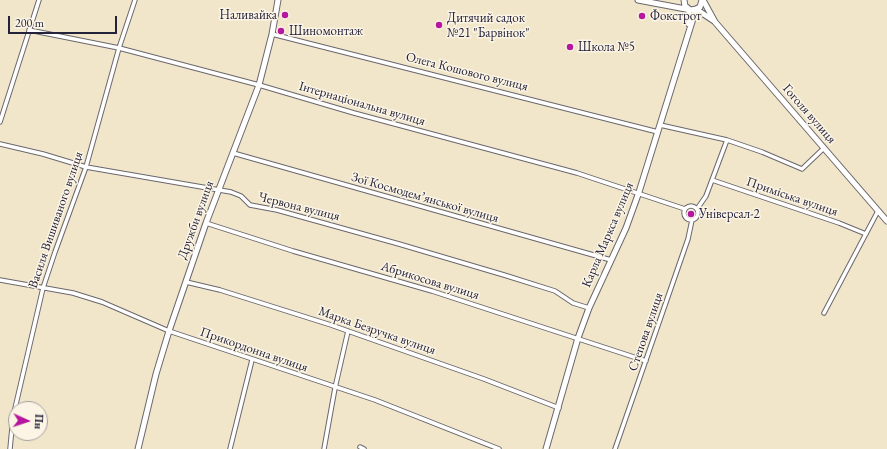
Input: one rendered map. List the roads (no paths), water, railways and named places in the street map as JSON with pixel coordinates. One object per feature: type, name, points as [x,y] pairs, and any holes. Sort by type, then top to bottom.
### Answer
[{"type":"street","points":[[0,122],[39,0]]},
{"type":"street","name":"Василя Вишиваного вулиця","points":[[10,449],[14,417],[43,288],[86,167],[119,48],[136,0]]},
{"type":"street","name":"Дружби вулиця","points":[[138,449],[156,374],[169,331],[206,224],[259,85],[272,34],[278,0]]},
{"type":"street","points":[[638,0],[696,9]]},
{"type":"street","points":[[684,0],[685,6],[689,9]]},
{"type":"street","name":"Гоголя вулиця","points":[[703,0],[700,6],[696,9],[715,22]]},
{"type":"street","name":"Гоголя вулиця","points":[[703,0],[715,22],[887,221]]},
{"type":"street","name":"Карла Маркса вулиця","points":[[689,9],[689,29]]},
{"type":"street","name":"Карла Маркса вулиця","points":[[546,449],[578,338],[589,308],[626,228],[639,192],[696,9]]},
{"type":"street","name":"Інтернаціональна вулиця","points":[[29,30],[119,48],[259,85],[361,115],[577,173],[639,192],[685,209]]},
{"type":"street","name":"Олега Кошового вулиця","points":[[272,34],[658,132]]},
{"type":"street","points":[[660,125],[727,140],[762,152],[802,169],[824,148]]},
{"type":"street","points":[[697,209],[691,206],[685,209],[685,218],[692,220],[698,216],[697,209],[706,196],[727,140]]},
{"type":"street","name":"Червона вулиця","points":[[0,144],[43,154],[86,167],[231,192],[241,196],[250,205],[277,210],[376,237],[504,275],[555,291],[567,299],[589,308]]},
{"type":"street","name":"Зої Космодем’янської вулиця","points":[[233,153],[611,260]]},
{"type":"street","name":"Приміська вулиця","points":[[712,180],[866,234]]},
{"type":"street","points":[[824,313],[878,211]]},
{"type":"street","name":"Степова вулиця","points":[[615,449],[688,239],[692,220]]},
{"type":"street","name":"Абрикосова вулиця","points":[[206,224],[432,291],[646,361]]},
{"type":"street","name":"Прикордонна вулиця","points":[[0,280],[73,293],[102,302],[169,331],[335,388],[375,400],[499,449]]},
{"type":"street","name":"Марка Безручка вулиця","points":[[186,282],[220,290],[348,331],[484,378],[559,408]]},
{"type":"street","points":[[324,449],[335,388],[348,331]]},
{"type":"street","points":[[230,449],[252,360]]},
{"type":"place","name":"Наливайка","points":[[285,15]]},
{"type":"place","name":"Фокстрот","points":[[642,16]]},
{"type":"place","name":"Дитячий садок №21 \"Барвінок\"","points":[[439,25]]},
{"type":"place","name":"Шиномонтаж","points":[[281,31]]},
{"type":"place","name":"Школа №5","points":[[570,47]]},
{"type":"place","name":"Універсал-2","points":[[691,214]]}]
